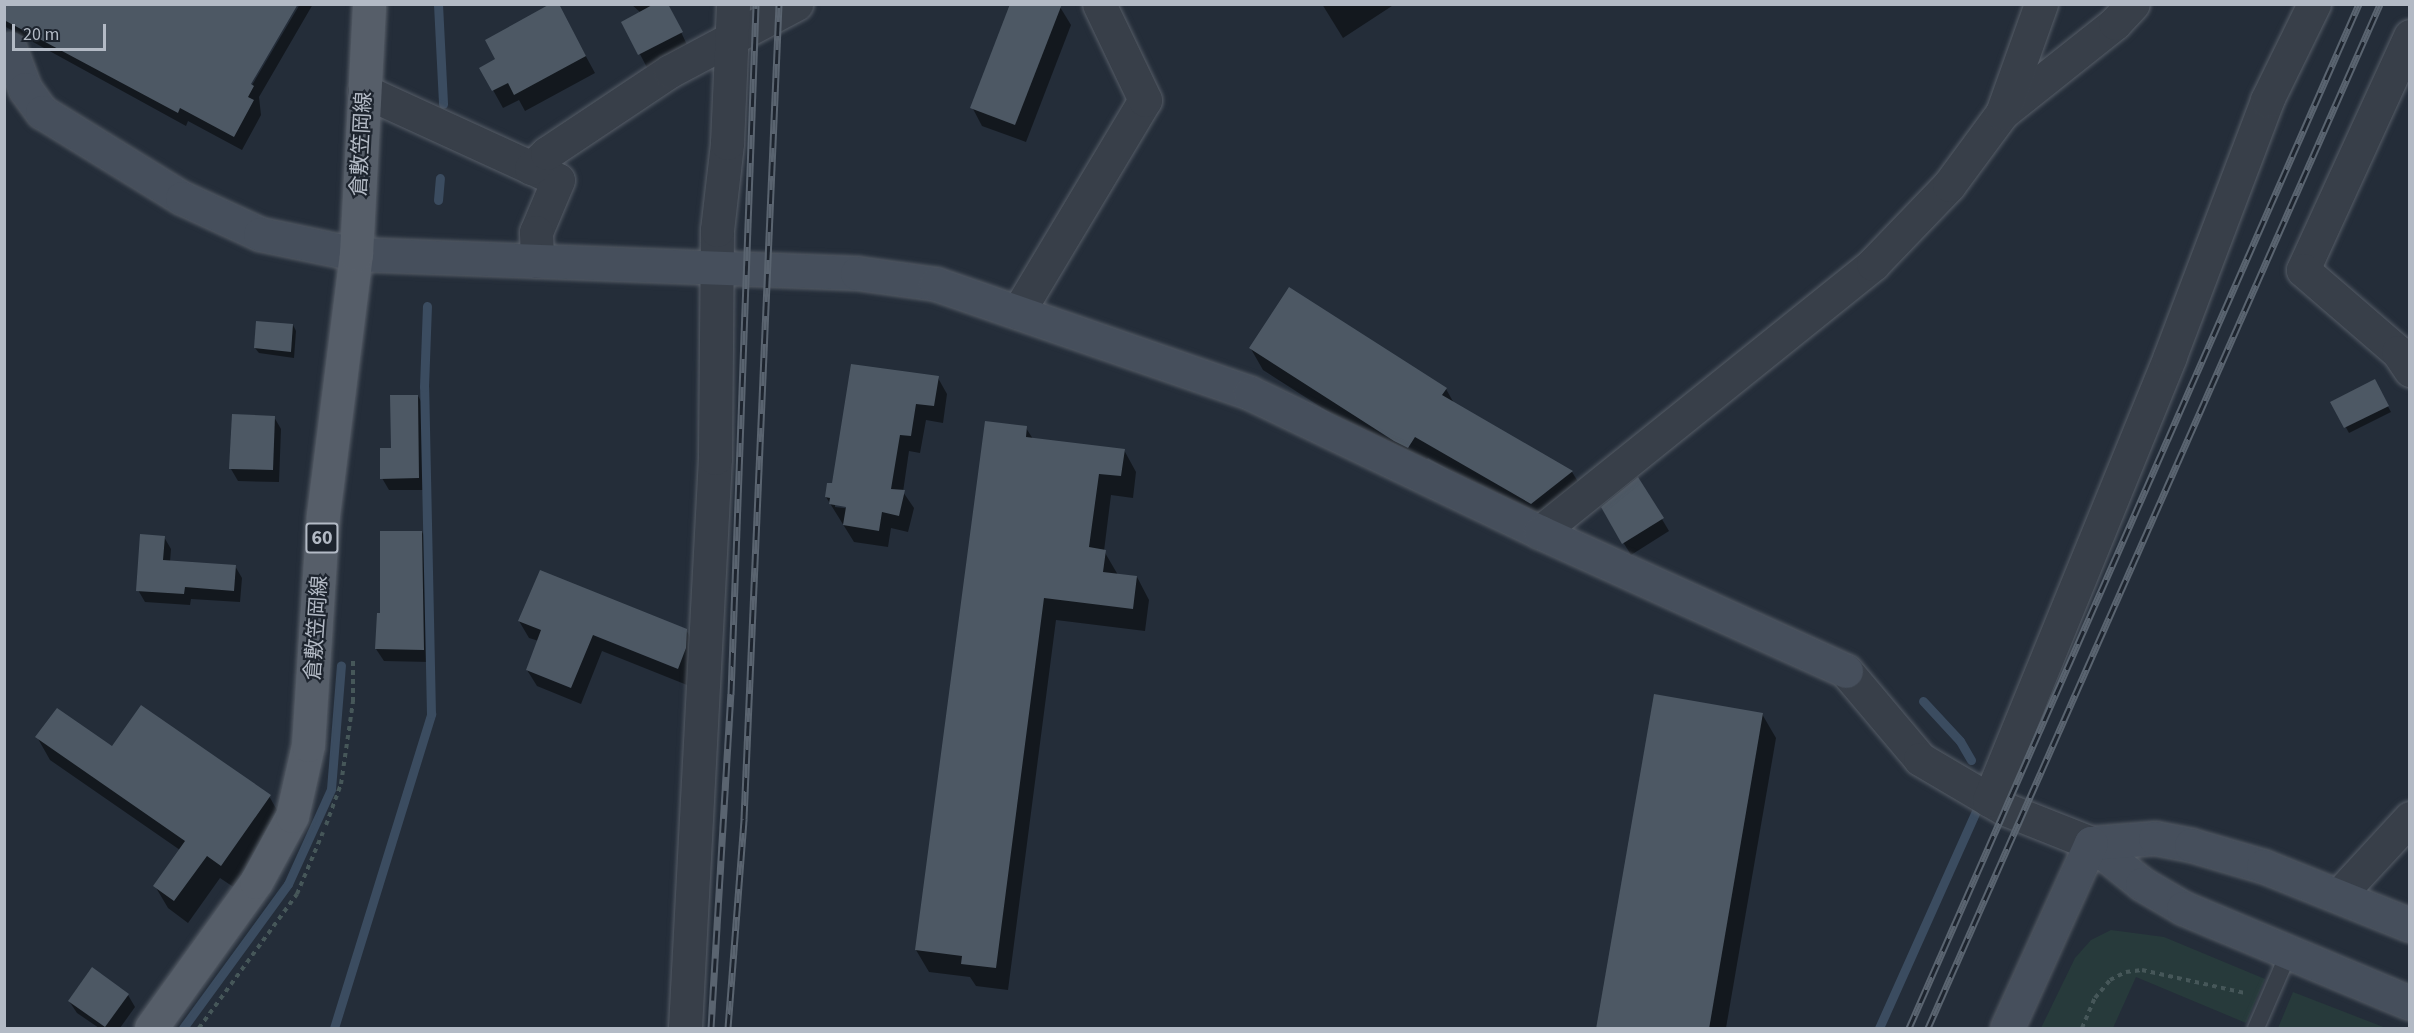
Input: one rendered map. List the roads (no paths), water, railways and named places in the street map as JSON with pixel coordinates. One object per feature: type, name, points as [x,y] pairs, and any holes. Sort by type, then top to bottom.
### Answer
[{"type":"main road","name":"倉敷笠岡線","points":[[151,1029],[256,882],[292,816],[308,745],[323,515],[356,254],[369,4]]},
{"type":"street","points":[[685,1029],[715,458],[715,268],[728,143],[733,4]]},
{"type":"street","points":[[531,168],[610,109],[796,4]]},
{"type":"street","points":[[1018,312],[1146,100],[1099,4]]},
{"type":"street","points":[[2002,113],[2041,4]]},
{"type":"street","points":[[1540,532],[1873,264],[1949,185],[2002,113],[2115,23],[2133,4]]},
{"type":"street","points":[[1989,800],[2170,356],[2267,100],[2314,4]]},
{"type":"street","points":[[2409,36],[2304,270],[2398,352],[2409,370]]},
{"type":"street","points":[[7,47],[25,89],[42,112],[131,170],[260,234],[356,254],[857,273],[936,284],[1250,393],[1540,532],[1846,671],[1920,759],[1989,800],[2091,843],[2142,884],[2183,908],[2409,1003]]},
{"type":"street","points":[[364,91],[558,180],[536,232],[537,261]]},
{"type":"street","points":[[2339,895],[2409,818]]},
{"type":"street","points":[[2091,843],[2155,838],[2191,845],[2263,866],[2409,925]]},
{"type":"street","points":[[2007,1029],[2091,843]]},
{"type":"lane","points":[[2256,1029],[2289,952]]},
{"type":"waterway","points":[[438,4],[443,104]]},
{"type":"waterway","points":[[438,200],[440,178]]},
{"type":"waterway","points":[[334,1028],[431,714],[424,387],[427,306]]},
{"type":"waterway","points":[[183,1028],[288,884],[331,789],[341,665]]},
{"type":"waterway","points":[[1923,701],[1960,741],[1971,760]]},
{"type":"waterway","points":[[1879,1028],[1977,809]]},
{"type":"railway","points":[[711,1028],[731,694],[756,4]]},
{"type":"railway","points":[[728,1028],[744,819],[779,4]]},
{"type":"railway","points":[[1909,1028],[2359,4]]},
{"type":"railway","points":[[1928,1028],[2380,4]]}]
